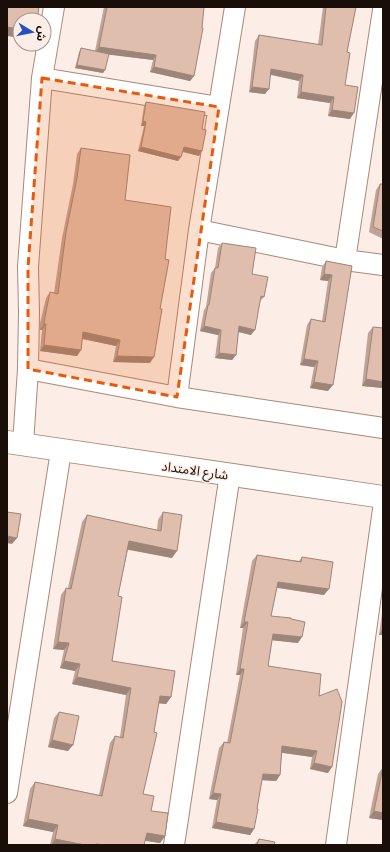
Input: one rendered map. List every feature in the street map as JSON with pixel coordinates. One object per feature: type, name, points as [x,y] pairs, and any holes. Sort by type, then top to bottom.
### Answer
[{"type":"street","points":[[15,443],[28,370],[28,267],[42,78],[54,7]]},
{"type":"street","points":[[176,397],[199,230],[235,7]]},
{"type":"street","points":[[345,260],[383,10]]},
{"type":"street","points":[[42,78],[219,107]]},
{"type":"street","points":[[199,230],[345,260],[383,265]]},
{"type":"street","points":[[28,370],[176,397],[383,428]]},
{"type":"street","name":"شارع الامتداد","points":[[15,443],[383,497]]},
{"type":"street","points":[[7,793],[61,450]]},
{"type":"street","points":[[174,845],[230,474]]},
{"type":"street","points":[[336,845],[383,509]]},
{"type":"highlighted area","points":[[42,78],[219,107],[177,397],[28,369],[28,267]]},
{"type":"building","points":[[7,7],[39,7],[38,12],[12,12],[12,28],[7,27]]},
{"type":"building","points":[[107,7],[204,7],[203,28],[194,76],[154,67],[156,55],[99,47]]},
{"type":"building","points":[[326,7],[356,7],[347,52],[350,53],[345,85],[358,87],[354,113],[332,110],[334,97],[301,92],[303,75],[271,69],[269,89],[252,87],[259,35],[322,45]]},
{"type":"building","points":[[81,48],[109,54],[105,70],[77,65]]},
{"type":"building","points":[[146,102],[205,112],[202,129],[206,130],[202,151],[184,147],[181,157],[141,147],[146,122],[143,121]]},
{"type":"building","points":[[81,148],[130,155],[125,200],[171,207],[165,259],[169,260],[160,309],[162,309],[154,357],[117,356],[120,340],[83,332],[81,350],[44,345],[46,324],[44,324],[50,292],[58,294],[66,232],[77,178]]},
{"type":"building","points":[[380,184],[383,184],[383,231],[373,227]]},
{"type":"building","points":[[222,243],[256,248],[252,274],[268,277],[264,297],[261,296],[255,330],[239,326],[236,355],[219,353],[221,330],[204,326],[215,268],[218,268]]},
{"type":"building","points":[[326,261],[352,266],[333,385],[314,382],[318,361],[304,359],[311,319],[325,322],[332,275],[324,274]]},
{"type":"building","points":[[373,327],[383,328],[383,382],[366,379]]},
{"type":"building","points":[[7,512],[21,514],[17,538],[7,536]]},
{"type":"building","points":[[163,512],[182,515],[177,551],[129,541],[118,596],[122,597],[112,661],[175,671],[171,697],[160,696],[154,732],[157,733],[143,794],[154,796],[151,811],[168,813],[165,836],[147,833],[144,845],[85,845],[55,839],[58,825],[28,819],[35,782],[102,796],[115,736],[123,738],[131,688],[77,677],[80,664],[64,661],[69,643],[58,642],[66,588],[71,589],[87,515],[161,531]]},
{"type":"building","points":[[257,555],[301,562],[302,557],[333,562],[329,589],[278,582],[271,616],[291,618],[305,622],[302,637],[273,634],[268,666],[321,674],[319,696],[337,689],[342,702],[332,767],[314,763],[317,751],[282,746],[280,775],[263,774],[254,829],[216,822],[221,794],[213,793],[224,742],[230,743],[244,669],[240,669],[248,622],[244,622]]},
{"type":"building","points":[[59,712],[79,716],[73,745],[52,740]]},
{"type":"building","points":[[383,767],[383,813],[374,811]]},
{"type":"building","points":[[259,839],[275,842],[274,845],[257,845]]}]
